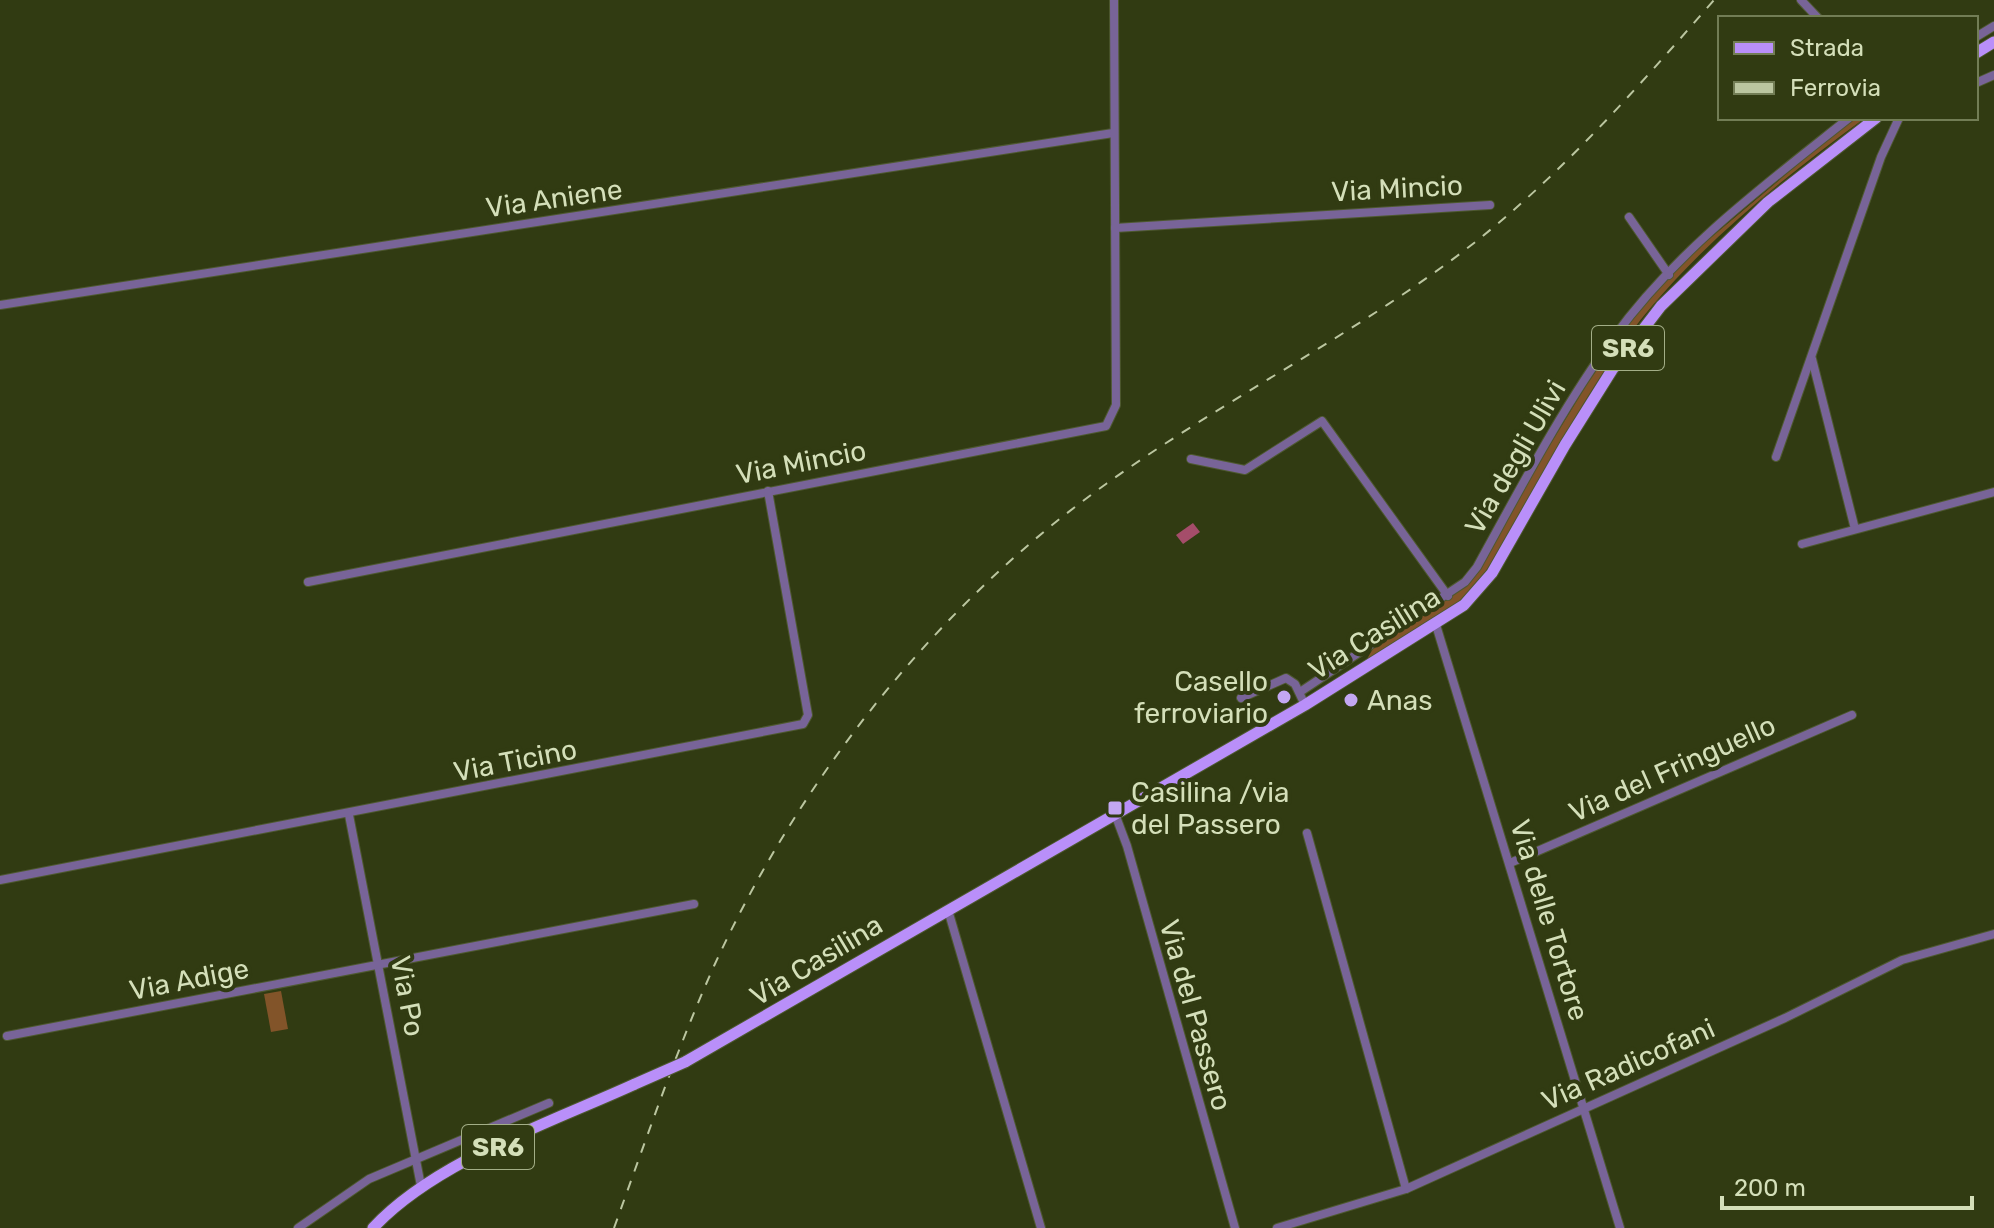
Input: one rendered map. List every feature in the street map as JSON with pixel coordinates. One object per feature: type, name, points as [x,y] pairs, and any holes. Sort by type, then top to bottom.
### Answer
[{"type":"main road","name":"Via Casilina","points":[[373,1228],[421,1186],[685,1062],[1305,705],[1469,602],[1489,578],[1612,370],[1661,306],[1768,202],[1873,120]]},
{"type":"street","name":"Via Mincio","points":[[308,582],[1106,426],[1116,405],[1114,0]]},
{"type":"street","points":[[1801,0],[1816,16]]},
{"type":"street","name":"Via degli Ulivi","points":[[1300,692],[1448,596],[1477,567],[1557,427],[1615,335],[1719,224],[1847,120]]},
{"type":"street","points":[[1776,457],[1881,157],[1898,120]]},
{"type":"street","name":"Via Aniene","points":[[0,305],[1113,133]]},
{"type":"street","name":"Via Mincio","points":[[1115,228],[1490,205]]},
{"type":"street","points":[[1629,217],[1669,275]]},
{"type":"street","points":[[1812,357],[1855,529]]},
{"type":"street","points":[[1191,459],[1245,470],[1322,421],[1448,596]]},
{"type":"street","name":"Via Ticino","points":[[0,880],[349,815],[805,723],[808,715],[768,491]]},
{"type":"street","points":[[1802,544],[1994,492]]},
{"type":"street","name":"Via delle Tortore","points":[[1436,625],[1620,1228]]},
{"type":"street","points":[[1241,698],[1283,678],[1292,680],[1305,705]]},
{"type":"street","name":"Via del Fringuello","points":[[1510,863],[1852,715]]},
{"type":"street","name":"Via del Passero","points":[[1115,814],[1235,1228]]},
{"type":"street","name":"Via Po","points":[[349,815],[421,1186]]},
{"type":"street","points":[[1307,833],[1406,1189]]},
{"type":"street","name":"Via Adige","points":[[7,1036],[694,904]]},
{"type":"street","points":[[948,910],[1041,1228]]},
{"type":"street","name":"Via Radicofani","points":[[1277,1228],[1406,1189],[1583,1106],[1785,1018],[1902,960],[1994,934]]},
{"type":"street","points":[[298,1228],[362,1183],[549,1103]]},
{"type":"shaded area","points":[[1851,120],[1862,120],[1795,171],[1727,229],[1694,260],[1636,326],[1592,390],[1475,588],[1461,601],[1364,664],[1374,647],[1466,583],[1587,384],[1635,315],[1689,256]]},
{"type":"shaded area","points":[[1193,523],[1200,532],[1183,544],[1176,535]]},
{"type":"shaded area","points":[[281,991],[288,1029],[271,1032],[264,994]]},
{"type":"railway","points":[[614,1228],[687,1030],[743,906],[812,791],[851,736],[937,633],[1033,541],[1082,502],[1185,431],[1398,298],[1486,233],[1589,138],[1714,0]]},
{"type":"place","name":"Casello ferroviario","points":[[1284,697]]},
{"type":"place","name":"Anas","points":[[1351,700]]},
{"type":"place","name":"Casilina /via del Passero","points":[[1115,808]]}]
